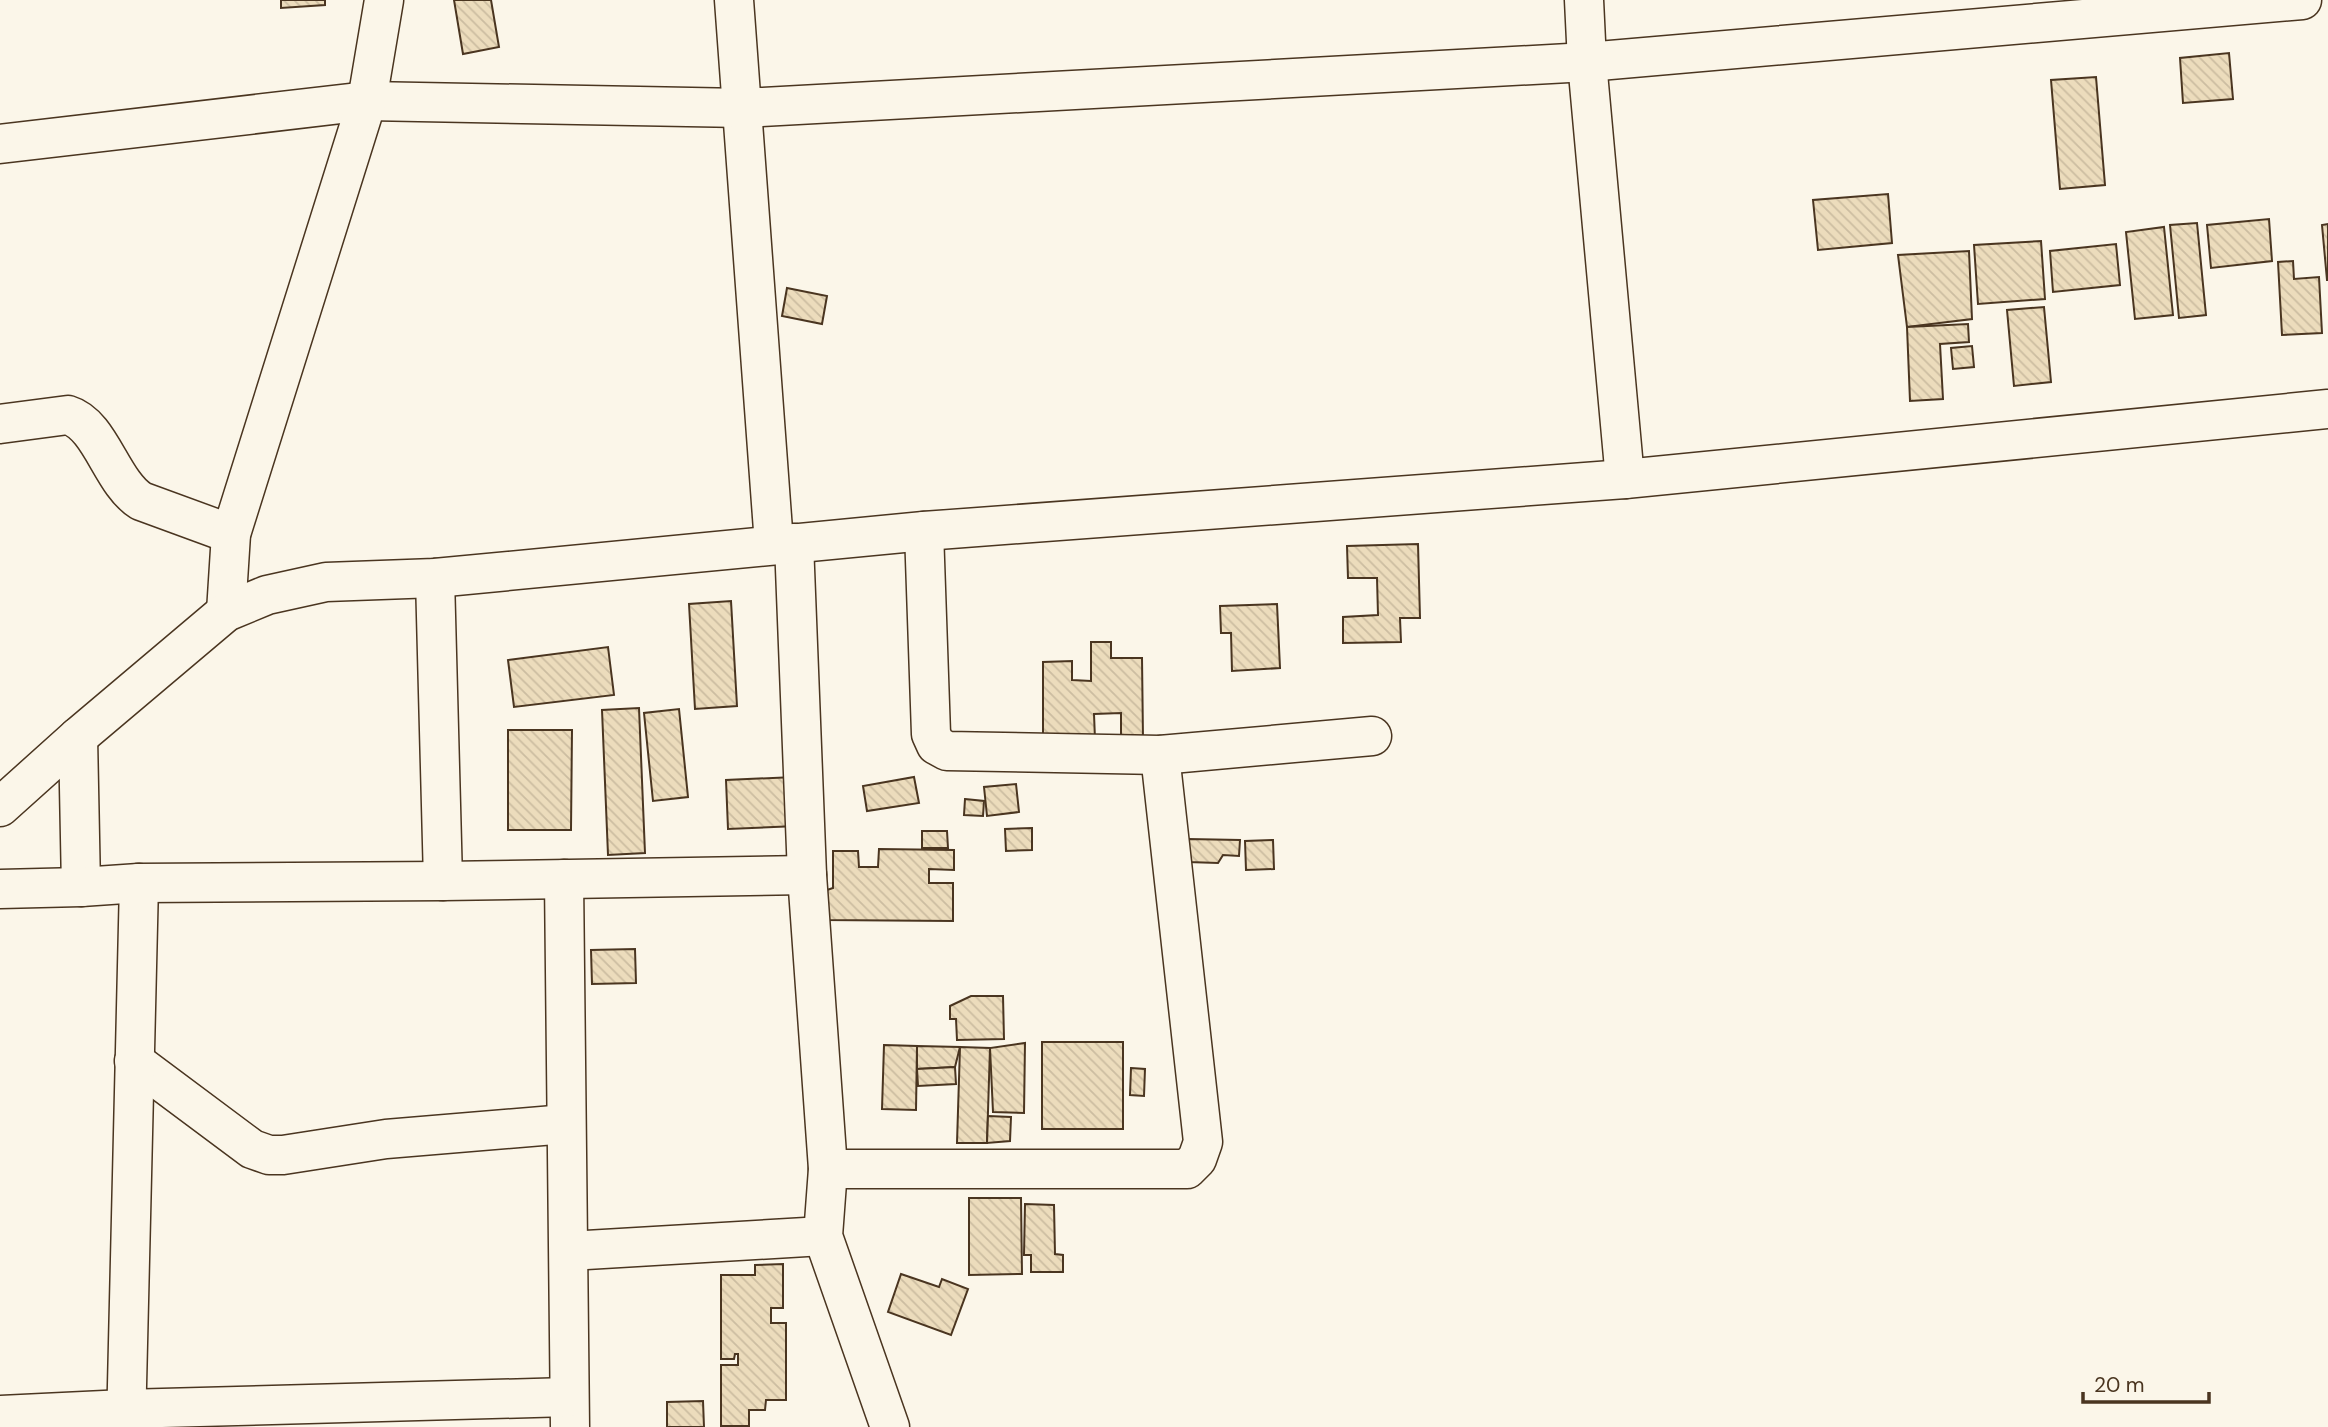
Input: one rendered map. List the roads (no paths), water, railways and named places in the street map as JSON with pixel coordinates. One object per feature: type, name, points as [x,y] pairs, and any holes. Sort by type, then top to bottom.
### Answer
[{"type":"street","points":[[226,612],[231,534],[368,101],[384,0]]},
{"type":"street","points":[[734,0],[784,543],[828,1169],[823,1236],[890,1427]]},
{"type":"street","points":[[1584,0],[1587,62],[1625,479]]},
{"type":"street","points":[[0,144],[368,101],[743,108],[1587,62],[2302,0]]},
{"type":"street","points":[[0,807],[226,612],[267,595],[326,582],[435,578],[924,531],[1625,479],[2328,409]]},
{"type":"street","points":[[0,424],[68,415],[78,418],[129,493],[141,501],[231,534]]},
{"type":"street","points":[[924,531],[931,734],[936,745],[947,751],[1160,755],[1372,736]]},
{"type":"street","points":[[435,578],[443,881]]},
{"type":"street","points":[[78,737],[81,887]]},
{"type":"street","points":[[828,1169],[1187,1169],[1197,1159],[1203,1142],[1160,755]]},
{"type":"street","points":[[0,889],[139,883],[807,875]]},
{"type":"street","points":[[0,1415],[125,1418],[570,1412],[564,879]]},
{"type":"street","points":[[125,1418],[139,883]]},
{"type":"street","points":[[134,1061],[252,1149],[268,1155],[386,1139],[566,1124]]},
{"type":"street","points":[[569,1251],[823,1236]]}]
